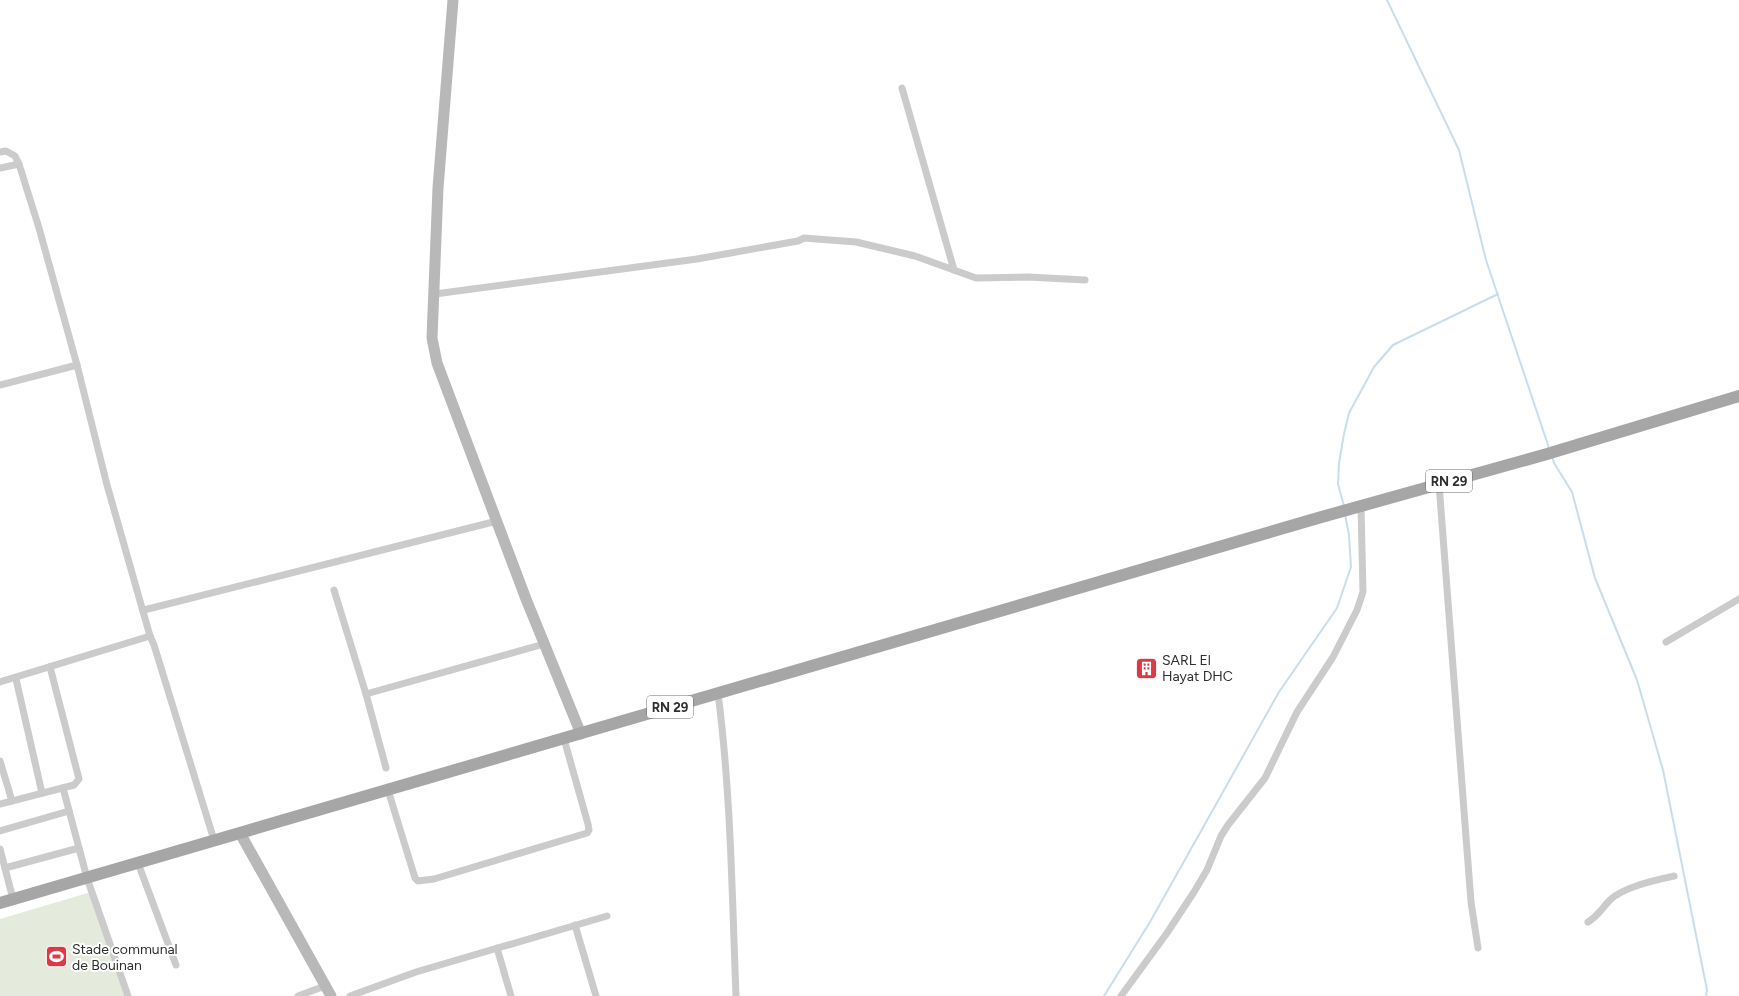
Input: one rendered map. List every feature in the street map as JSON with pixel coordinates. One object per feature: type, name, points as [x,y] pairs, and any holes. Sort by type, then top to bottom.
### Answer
[{"type":"main road","points":[[453,0],[438,188],[435,294],[432,338],[437,363],[544,644],[581,734]]},
{"type":"main road","name":"RN 29","points":[[0,902],[87,878],[1350,509],[1552,452],[1739,396]]},
{"type":"main road","points":[[240,833],[331,996]]},
{"type":"street","points":[[902,88],[954,270]]},
{"type":"street","points":[[0,152],[6,151],[15,156],[19,164],[39,228],[77,365],[107,485],[144,610],[150,636],[214,840]]},
{"type":"street","points":[[0,168],[19,164]]},
{"type":"street","points":[[435,294],[697,259],[798,241],[804,238],[856,242],[915,256],[976,278],[1028,277],[1085,280]]},
{"type":"street","points":[[0,385],[77,365]]},
{"type":"street","points":[[1439,484],[1471,902],[1478,948]]},
{"type":"street","points":[[1121,996],[1151,956],[1207,870],[1221,836],[1228,825],[1265,778],[1297,712],[1333,657],[1357,610],[1364,592],[1350,509]]},
{"type":"street","points":[[144,610],[497,521]]},
{"type":"street","points":[[334,590],[366,694],[386,768]]},
{"type":"street","points":[[1666,642],[1739,599]]},
{"type":"street","points":[[0,682],[16,679],[150,636]]},
{"type":"street","points":[[366,694],[544,644]]},
{"type":"street","points":[[0,804],[74,785],[79,780],[50,667]]},
{"type":"street","points":[[16,679],[42,793]]},
{"type":"street","points":[[718,693],[728,790],[736,996]]},
{"type":"street","points":[[388,790],[415,878],[418,881],[434,879],[587,833],[589,830],[588,824],[564,739]]},
{"type":"street","points":[[0,761],[12,801]]},
{"type":"street","points":[[63,788],[87,878],[128,996]]},
{"type":"street","points":[[0,831],[69,811]]},
{"type":"street","points":[[5,868],[79,848]]},
{"type":"street","points":[[0,849],[13,899]]},
{"type":"street","points":[[138,863],[176,965]]},
{"type":"street","points":[[1588,922],[1598,916],[1610,900],[1620,893],[1655,880],[1674,876]]},
{"type":"street","points":[[350,996],[416,972],[607,916]]},
{"type":"street","points":[[575,925],[596,996]]},
{"type":"street","points":[[498,948],[512,996]]},
{"type":"street","points":[[298,996],[325,986]]},
{"type":"green space","name":"Stade communal de Bouinan","points":[[91,892],[127,996],[0,996],[0,919]]},
{"type":"waterway","points":[[1387,0],[1459,150],[1486,260],[1549,448]]},
{"type":"waterway","points":[[1344,506],[1338,484],[1339,463],[1344,434],[1349,413],[1374,367],[1393,345],[1498,294]]},
{"type":"waterway","points":[[1552,456],[1554,463],[1572,492],[1595,578],[1637,680],[1663,770],[1707,990],[1706,996]]},
{"type":"waterway","points":[[1104,996],[1150,922],[1279,692],[1337,608],[1351,567],[1349,535],[1345,514]]},
{"type":"place","name":"SARL El Hayat DHC","points":[[1146,668]]},
{"type":"place","name":"Stade communal de Bouinan","points":[[57,957]]}]
